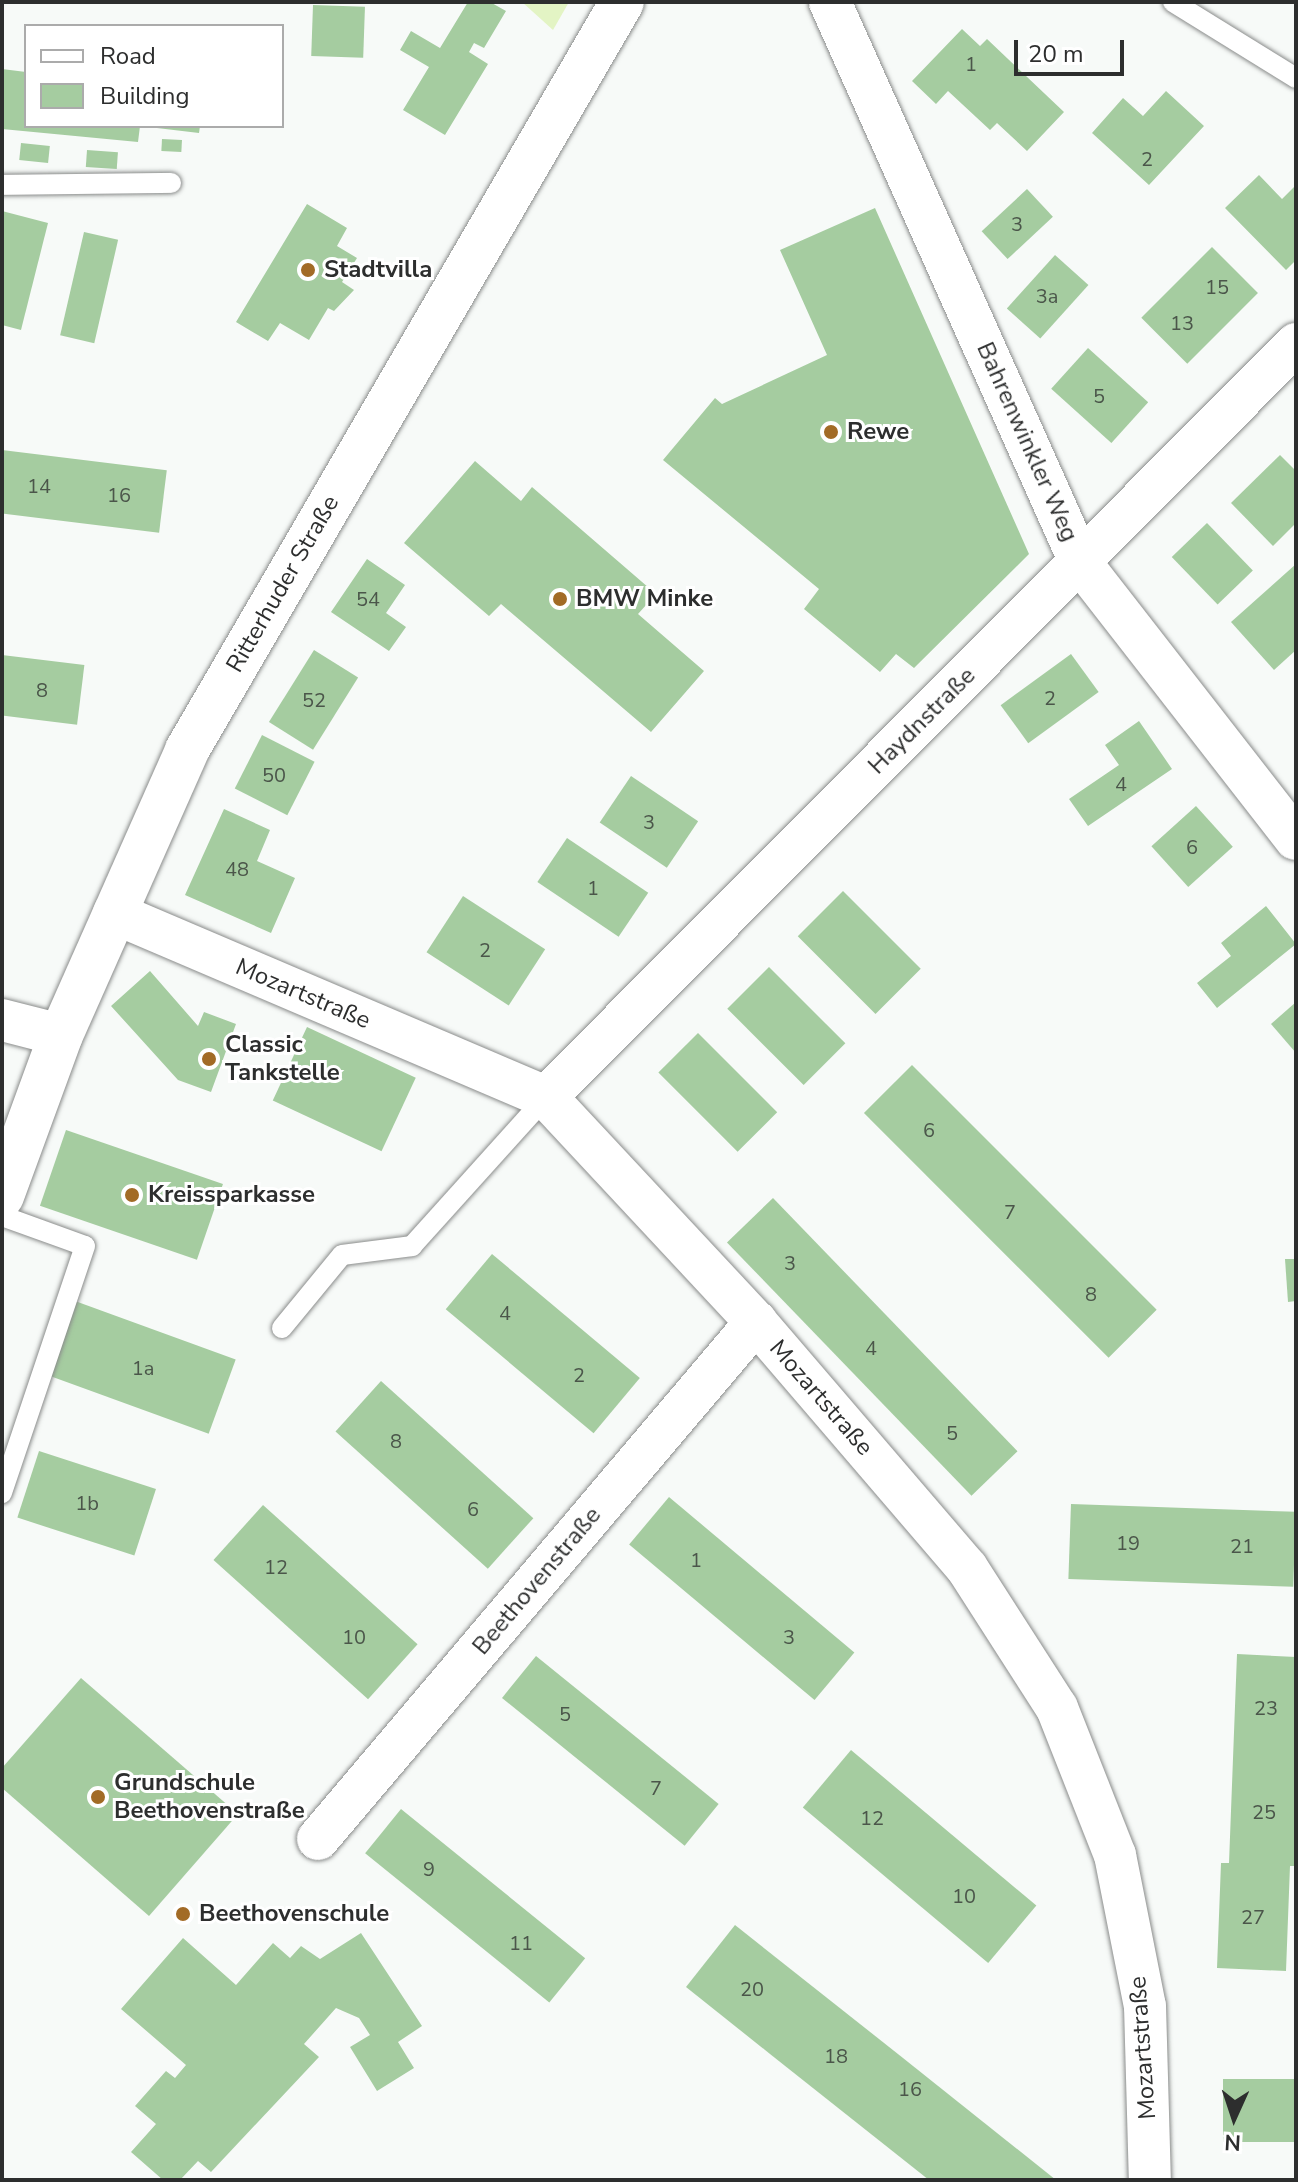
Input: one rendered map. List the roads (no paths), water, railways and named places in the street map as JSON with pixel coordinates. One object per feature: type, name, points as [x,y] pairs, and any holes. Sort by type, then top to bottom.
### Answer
[{"type":"street","name":"Ritterhuder Straße","points":[[2,1196],[61,1035],[187,750],[622,2]]},
{"type":"street","name":"Bahrenwinkler Weg","points":[[830,2],[1080,562],[1296,839]]},
{"type":"street","name":"Haydnstraße","points":[[546,1097],[1296,344]]},
{"type":"street","name":"Mozartstraße","points":[[114,913],[546,1097],[756,1322],[967,1568],[1057,1708],[1115,1855],[1145,2006],[1150,2180]]},
{"type":"street","points":[[2,1020],[61,1035]]},
{"type":"street","name":"Beethovenstraße","points":[[318,1839],[756,1322]]},
{"type":"lane","points":[[1173,2],[1296,78]]},
{"type":"lane","points":[[2,185],[171,183]]},
{"type":"lane","points":[[282,1328],[342,1255],[412,1246],[546,1097]]},
{"type":"lane","points":[[2,1216],[85,1246],[2,1493]]},
{"type":"place","name":"Stadtvilla","points":[[308,270]]},
{"type":"place","name":"Rewe","points":[[831,432]]},
{"type":"place","name":"BMW Minke","points":[[560,599]]},
{"type":"place","name":"Classic Tankstelle","points":[[209,1059]]},
{"type":"place","name":"Kreissparkasse","points":[[132,1195]]},
{"type":"place","name":"Grundschule Beethovenstraße","points":[[98,1797]]},
{"type":"place","name":"Beethovenschule","points":[[183,1914]]}]
